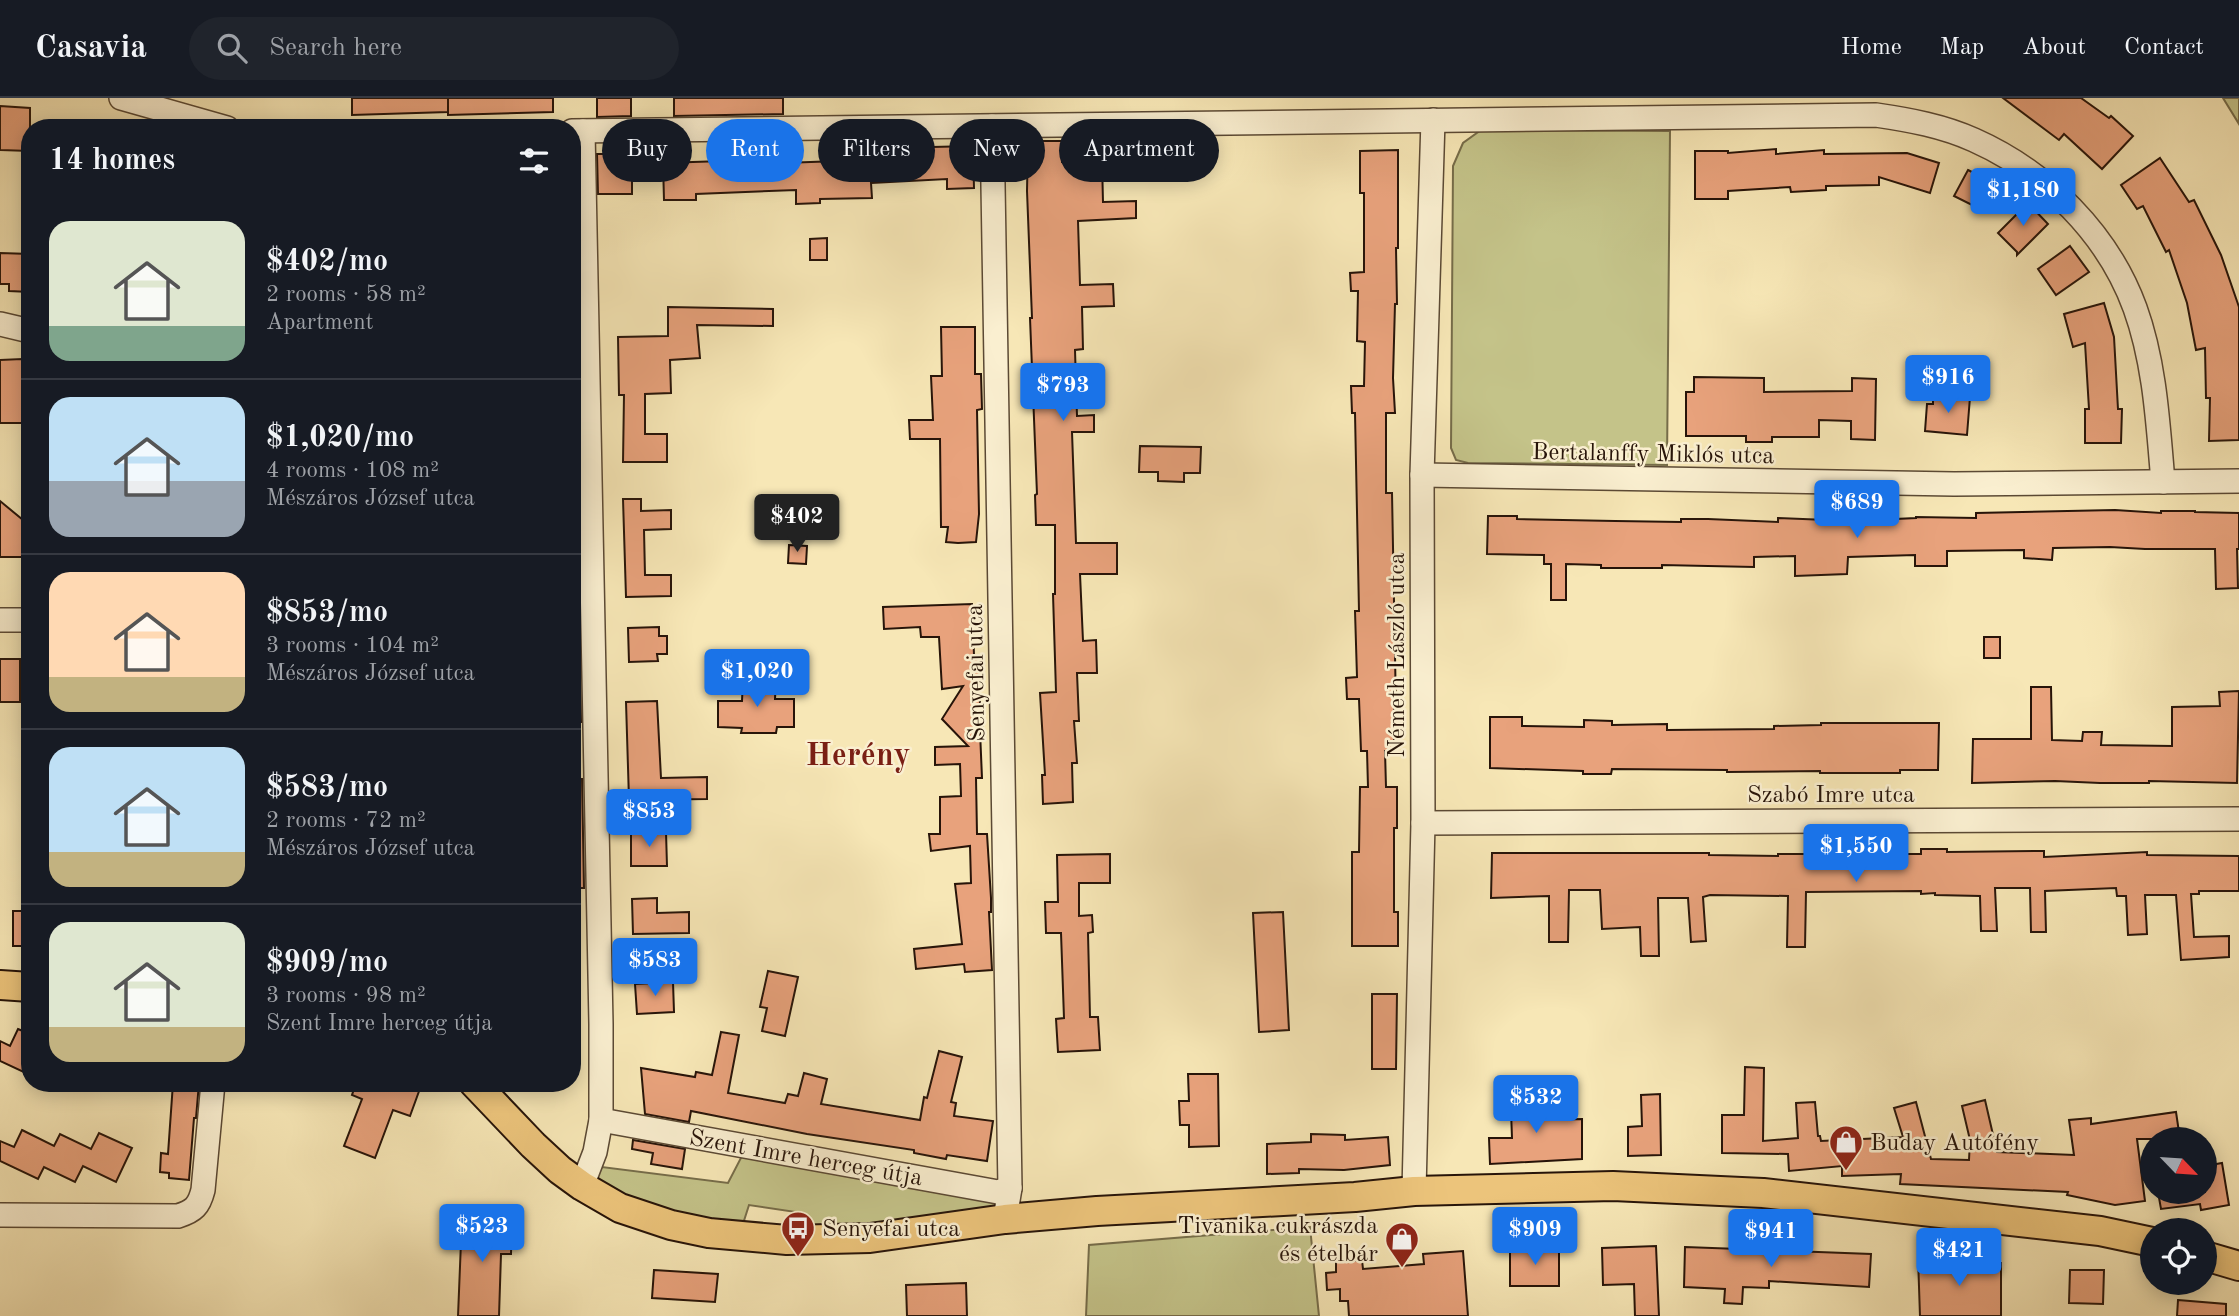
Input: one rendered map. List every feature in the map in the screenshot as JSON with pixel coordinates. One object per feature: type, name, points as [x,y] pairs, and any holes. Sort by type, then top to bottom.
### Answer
[{"type":"main road","points":[[0,985],[21,986]]},
{"type":"main road","points":[[483,1092],[560,1170],[620,1208],[671,1225],[709,1233],[787,1240],[870,1238],[1005,1219],[1097,1211],[1355,1197],[1414,1191],[1613,1186],[1763,1193],[2101,1231],[2140,1239]]},
{"type":"main road","points":[[2217,1260],[2239,1266]]},
{"type":"street","points":[[121,98],[195,119]]},
{"type":"street","points":[[1045,126],[1876,115],[1942,128],[1974,140],[2029,172],[2082,218],[2122,275],[2148,354],[2163,482]]},
{"type":"street","name":"Németh László utca","points":[[1414,1191],[1423,823],[1423,475],[1433,120]]},
{"type":"street","points":[[581,131],[949,127]]},
{"type":"street","name":"Senyefai utca","points":[[993,182],[1010,1188],[1005,1219]]},
{"type":"street","points":[[581,247],[601,1024],[601,1120],[595,1152],[582,1186]]},
{"type":"street","points":[[0,324],[21,329]]},
{"type":"street","name":"Bertalanffy Miklós utca","points":[[1423,475],[1954,484],[2239,481]]},
{"type":"street","points":[[0,620],[21,620]]},
{"type":"street","name":"Szabó Imre utca","points":[[1423,823],[2239,819]]},
{"type":"street","points":[[0,1215],[178,1216],[191,1212],[199,1205],[203,1190],[212,1092]]},
{"type":"street","name":"Szent Imre herceg útja","points":[[601,1120],[998,1192],[1010,1188]]},
{"type":"shaded area","points":[[2223,98],[2239,98],[2239,124]]},
{"type":"shaded area","points":[[1481,130],[1670,131],[1667,465],[1468,463],[1456,460],[1451,448],[1453,166],[1463,143]]},
{"type":"shaded area","points":[[744,1152],[998,1192],[1001,1214],[794,1232],[796,1212],[749,1205],[741,1230],[663,1214],[594,1180],[602,1167],[728,1183]]},
{"type":"shaded area","points":[[1310,1227],[1319,1316],[1086,1316],[1089,1245]]},
{"type":"building","points":[[352,98],[448,98],[448,112],[352,115]]},
{"type":"building","points":[[448,98],[553,98],[553,112],[448,115]]},
{"type":"building","points":[[597,98],[631,98],[631,116],[597,117]]},
{"type":"building","points":[[674,98],[783,98],[783,114],[674,116]]},
{"type":"building","points":[[2003,98],[2081,98],[2109,118],[2111,116],[2133,136],[2102,169],[2064,134],[2059,140]]},
{"type":"building","points":[[0,106],[30,108],[30,119],[21,119],[21,151],[0,150]]},
{"type":"building","points":[[1045,141],[1059,141],[1059,182],[1103,182],[1103,202],[1136,201],[1136,218],[1078,221],[1080,285],[1113,284],[1114,306],[1082,307],[1083,349],[1075,350],[1077,416],[1094,415],[1094,432],[1072,432],[1076,543],[1117,543],[1117,574],[1080,574],[1083,641],[1096,640],[1097,673],[1077,673],[1079,721],[1074,721],[1077,763],[1072,763],[1073,802],[1043,804],[1042,775],[1045,775],[1040,693],[1056,692],[1053,594],[1055,525],[1036,525],[1027,182],[1045,182]]},
{"type":"building","points":[[935,147],[949,147],[949,182],[974,182],[974,188],[947,189],[947,179],[935,180]]},
{"type":"building","points":[[1776,149],[1776,154],[1824,150],[1824,154],[1907,153],[1939,163],[1930,193],[1879,177],[1879,185],[1826,186],[1826,190],[1791,192],[1790,187],[1728,191],[1728,199],[1695,199],[1695,151],[1728,153]]},
{"type":"building","points":[[1398,150],[1397,304],[1393,378],[1395,413],[1386,413],[1386,493],[1392,493],[1396,709],[1394,751],[1385,751],[1386,787],[1397,787],[1394,912],[1398,912],[1398,946],[1352,946],[1352,852],[1359,852],[1360,787],[1368,787],[1367,751],[1361,751],[1359,699],[1347,699],[1346,678],[1357,677],[1355,611],[1359,611],[1355,413],[1352,413],[1351,386],[1364,386],[1365,342],[1357,341],[1358,291],[1351,291],[1350,273],[1364,272],[1364,193],[1360,193],[1360,151]]},
{"type":"building","points":[[597,154],[602,154],[602,182],[632,182],[632,194],[598,194]]},
{"type":"building","points":[[2160,158],[2189,202],[2194,200],[2221,255],[2239,307],[2239,440],[2209,441],[2210,398],[2206,398],[2205,348],[2196,350],[2187,303],[2169,250],[2166,252],[2143,206],[2137,209],[2121,185]]},
{"type":"building","points":[[692,162],[706,162],[706,182],[804,182],[804,162],[818,162],[818,182],[890,182],[871,183],[872,198],[820,199],[820,203],[796,204],[796,190],[696,194],[696,200],[664,200],[664,182],[692,182]]},
{"type":"building","points":[[1968,170],[1999,186],[1986,212],[1954,196]]},
{"type":"building","points":[[2028,203],[2048,224],[2017,255],[1998,233]]},
{"type":"building","points":[[827,238],[827,260],[810,260],[810,239]]},
{"type":"building","points":[[2070,246],[2089,272],[2056,295],[2038,269]]},
{"type":"building","points":[[0,253],[21,254],[21,292],[9,291],[9,284],[0,284]]},
{"type":"building","points":[[2104,303],[2114,337],[2118,409],[2122,409],[2121,443],[2085,443],[2085,409],[2089,409],[2085,343],[2073,347],[2064,314]]},
{"type":"building","points":[[668,307],[773,309],[773,326],[697,325],[700,358],[670,360],[671,393],[645,394],[645,434],[667,434],[667,462],[623,462],[624,395],[619,395],[618,337],[668,336]]},
{"type":"building","points":[[941,327],[975,327],[975,374],[981,374],[982,409],[977,410],[979,514],[976,542],[946,542],[948,527],[941,527],[940,439],[910,439],[909,420],[933,420],[931,376],[942,376]]},
{"type":"building","points":[[21,359],[21,423],[0,423],[0,360]]},
{"type":"building","points":[[1694,377],[1764,378],[1764,392],[1852,391],[1852,378],[1876,379],[1875,440],[1851,439],[1851,421],[1819,420],[1819,437],[1772,437],[1772,442],[1746,442],[1746,436],[1686,436],[1686,392],[1694,392]]},
{"type":"building","points":[[1933,394],[1970,397],[1967,435],[1925,431],[1927,404],[1933,404]]},
{"type":"building","points":[[1140,446],[1201,447],[1200,473],[1184,473],[1184,482],[1158,481],[1158,472],[1139,472]]},
{"type":"building","points":[[623,499],[641,499],[641,511],[671,510],[671,529],[644,530],[645,575],[671,575],[671,596],[626,597]]},
{"type":"building","points":[[0,501],[21,518],[21,557],[0,557]]},
{"type":"building","points":[[2115,510],[2239,513],[2238,588],[2216,589],[2215,549],[2110,547],[2053,548],[2052,560],[2024,558],[2024,550],[1947,551],[1947,566],[1915,566],[1915,555],[1848,557],[1847,574],[1795,576],[1795,556],[1754,557],[1754,567],[1662,565],[1662,568],[1601,568],[1601,565],[1566,564],[1566,600],[1551,600],[1551,564],[1544,564],[1544,555],[1487,554],[1488,516],[1517,516],[1517,519],[1681,522],[1681,519],[1708,519],[1778,522],[1778,518],[1852,521],[1916,517],[1976,518],[1976,513]]},
{"type":"building","points":[[789,545],[807,546],[806,564],[788,563]]},
{"type":"building","points":[[972,604],[974,655],[979,655],[982,684],[978,685],[983,730],[980,731],[982,778],[976,778],[977,834],[987,834],[992,970],[965,972],[964,964],[916,969],[914,949],[962,944],[955,884],[971,883],[970,846],[931,851],[929,834],[940,834],[940,797],[961,796],[960,764],[935,765],[935,747],[968,746],[942,719],[963,686],[942,689],[939,637],[921,637],[920,627],[884,629],[883,607]]},
{"type":"building","points":[[659,627],[659,636],[667,636],[667,654],[657,654],[658,661],[629,662],[628,628]]},
{"type":"building","points":[[1984,637],[2000,637],[2000,658],[1984,658]]},
{"type":"building","points":[[0,659],[20,659],[20,702],[0,702]]},
{"type":"building","points":[[743,679],[776,679],[775,699],[794,699],[794,727],[777,727],[776,733],[741,733],[742,728],[718,727],[718,701],[742,701]]},
{"type":"building","points":[[2031,687],[2051,687],[2052,740],[2082,741],[2083,732],[2102,732],[2101,745],[2172,746],[2172,707],[2220,706],[2219,692],[2239,691],[2237,783],[1972,783],[1973,739],[2031,739]]},
{"type":"building","points":[[657,701],[661,778],[707,777],[707,799],[629,800],[626,702]]},
{"type":"building","points":[[1490,717],[1522,717],[1522,726],[1584,727],[1584,720],[1612,721],[1612,725],[1667,724],[1667,730],[1774,729],[1774,726],[1821,723],[1939,723],[1938,770],[1820,773],[1612,769],[1611,774],[1583,774],[1583,771],[1490,768]]},
{"type":"building","points":[[581,779],[582,779],[584,888],[581,888]]},
{"type":"building","points":[[631,832],[666,832],[667,866],[631,866]]},
{"type":"building","points":[[1921,849],[1947,849],[1947,852],[2044,851],[2044,857],[2147,852],[2147,855],[2239,856],[2239,891],[2199,891],[2199,894],[2191,894],[2194,937],[2229,936],[2229,957],[2181,960],[2176,895],[2145,895],[2147,934],[2128,935],[2126,896],[2117,896],[2116,888],[2045,891],[2046,932],[2031,932],[2030,888],[1995,888],[1997,931],[1981,931],[1980,896],[1921,894],[1921,891],[1806,892],[1805,947],[1787,947],[1788,896],[1703,897],[1706,941],[1691,942],[1688,898],[1658,898],[1659,956],[1641,956],[1640,927],[1602,929],[1600,890],[1569,890],[1568,942],[1549,942],[1549,896],[1491,898],[1492,853],[1709,853],[1778,856],[1921,854]]},
{"type":"building","points":[[1110,854],[1110,883],[1079,883],[1079,916],[1092,915],[1093,932],[1088,933],[1090,1017],[1098,1017],[1100,1050],[1058,1052],[1056,1019],[1064,1018],[1061,933],[1046,933],[1045,902],[1058,902],[1057,855]]},
{"type":"building","points":[[657,898],[657,913],[689,912],[689,933],[633,934],[632,899]]},
{"type":"building","points":[[13,911],[21,911],[21,946],[13,946]]},
{"type":"building","points":[[1283,912],[1289,1030],[1259,1032],[1253,913]]},
{"type":"building","points":[[768,971],[798,977],[785,1036],[762,1031],[767,1008],[760,1007]]},
{"type":"building","points":[[673,982],[674,1012],[637,1014],[635,984]]},
{"type":"building","points":[[1372,994],[1397,994],[1396,1069],[1372,1069]]},
{"type":"building","points":[[18,1029],[21,1030],[21,1071],[0,1061],[0,1041],[10,1046]]},
{"type":"building","points":[[721,1032],[739,1035],[728,1093],[785,1103],[788,1094],[798,1096],[804,1073],[827,1079],[821,1104],[920,1120],[924,1097],[927,1098],[939,1051],[962,1057],[951,1102],[956,1103],[954,1116],[993,1121],[987,1161],[947,1155],[946,1159],[914,1153],[914,1150],[807,1134],[691,1111],[689,1122],[645,1114],[641,1068],[695,1077],[696,1072],[712,1075]]},
{"type":"building","points":[[1745,1067],[1764,1068],[1763,1141],[1798,1138],[1796,1103],[1815,1102],[1818,1136],[1821,1141],[1903,1137],[1894,1108],[1916,1102],[1931,1159],[1969,1160],[1970,1140],[1962,1106],[1985,1100],[1997,1152],[2074,1155],[2069,1120],[2091,1118],[2091,1124],[2176,1112],[2178,1127],[2140,1127],[2140,1139],[2137,1139],[2140,1202],[2115,1205],[2067,1195],[2068,1192],[1900,1184],[1901,1174],[1842,1176],[1842,1166],[1789,1171],[1788,1154],[1722,1153],[1722,1115],[1744,1115]]},
{"type":"building","points":[[1188,1074],[1218,1074],[1219,1146],[1189,1147],[1189,1125],[1180,1125],[1179,1101],[1189,1101]]},
{"type":"building","points":[[1510,1083],[1531,1083],[1532,1120],[1582,1119],[1582,1159],[1490,1164],[1489,1138],[1512,1138]]},
{"type":"building","points":[[172,1092],[198,1092],[189,1180],[169,1178],[169,1173],[160,1172],[161,1153],[168,1154]]},
{"type":"building","points":[[353,1092],[419,1092],[410,1116],[393,1110],[375,1158],[344,1146],[362,1099],[352,1095]]},
{"type":"building","points":[[1660,1094],[1661,1155],[1628,1156],[1628,1127],[1642,1126],[1641,1095]]},
{"type":"building","points":[[22,1130],[54,1146],[60,1134],[91,1149],[99,1133],[132,1148],[116,1182],[83,1166],[75,1182],[44,1167],[38,1179],[0,1161],[0,1141],[14,1147]]},
{"type":"building","points":[[1311,1134],[1345,1135],[1345,1140],[1388,1137],[1390,1165],[1344,1170],[1299,1169],[1299,1173],[1267,1174],[1267,1144],[1311,1142]]},
{"type":"building","points":[[633,1140],[685,1149],[682,1169],[651,1164],[653,1153],[632,1149]]},
{"type":"building","points":[[2222,1163],[2229,1205],[2201,1210],[2200,1204],[2217,1204],[2217,1164]]},
{"type":"building","points":[[2160,1204],[2200,1204],[2161,1209]]},
{"type":"building","points":[[462,1217],[512,1218],[511,1254],[501,1254],[499,1316],[458,1316]]},
{"type":"building","points":[[1656,1246],[1659,1316],[1635,1316],[1634,1284],[1603,1285],[1602,1248]]},
{"type":"building","points":[[1559,1247],[1559,1286],[1510,1286],[1510,1248]]},
{"type":"building","points":[[1685,1247],[1871,1254],[1869,1287],[1769,1281],[1769,1288],[1743,1287],[1742,1304],[1724,1303],[1725,1289],[1684,1287]]},
{"type":"building","points":[[1463,1251],[1468,1316],[1349,1316],[1348,1301],[1340,1301],[1340,1289],[1327,1290],[1326,1273],[1336,1272],[1336,1262],[1362,1260],[1363,1269],[1424,1264],[1423,1254]]},
{"type":"building","points":[[1955,1256],[1956,1263],[2001,1263],[2001,1316],[1920,1316],[1918,1257]]},
{"type":"building","points":[[654,1270],[718,1274],[715,1302],[652,1298]]},
{"type":"building","points":[[2070,1270],[2104,1270],[2103,1304],[2069,1303]]},
{"type":"building","points":[[966,1283],[967,1316],[907,1316],[906,1285]]},
{"type":"building","points":[[2178,1300],[2226,1304],[2226,1316],[2177,1316]]},
{"type":"place","name":"Buday Autófény","points":[[1846,1172]]},
{"type":"place","name":"Senyefai utca","points":[[798,1258]]},
{"type":"place","name":"Tivanika cukrászda és ételbár","points":[[1402,1269]]},
{"type":"district","name":"Herény","points":[[858,754]]}]
